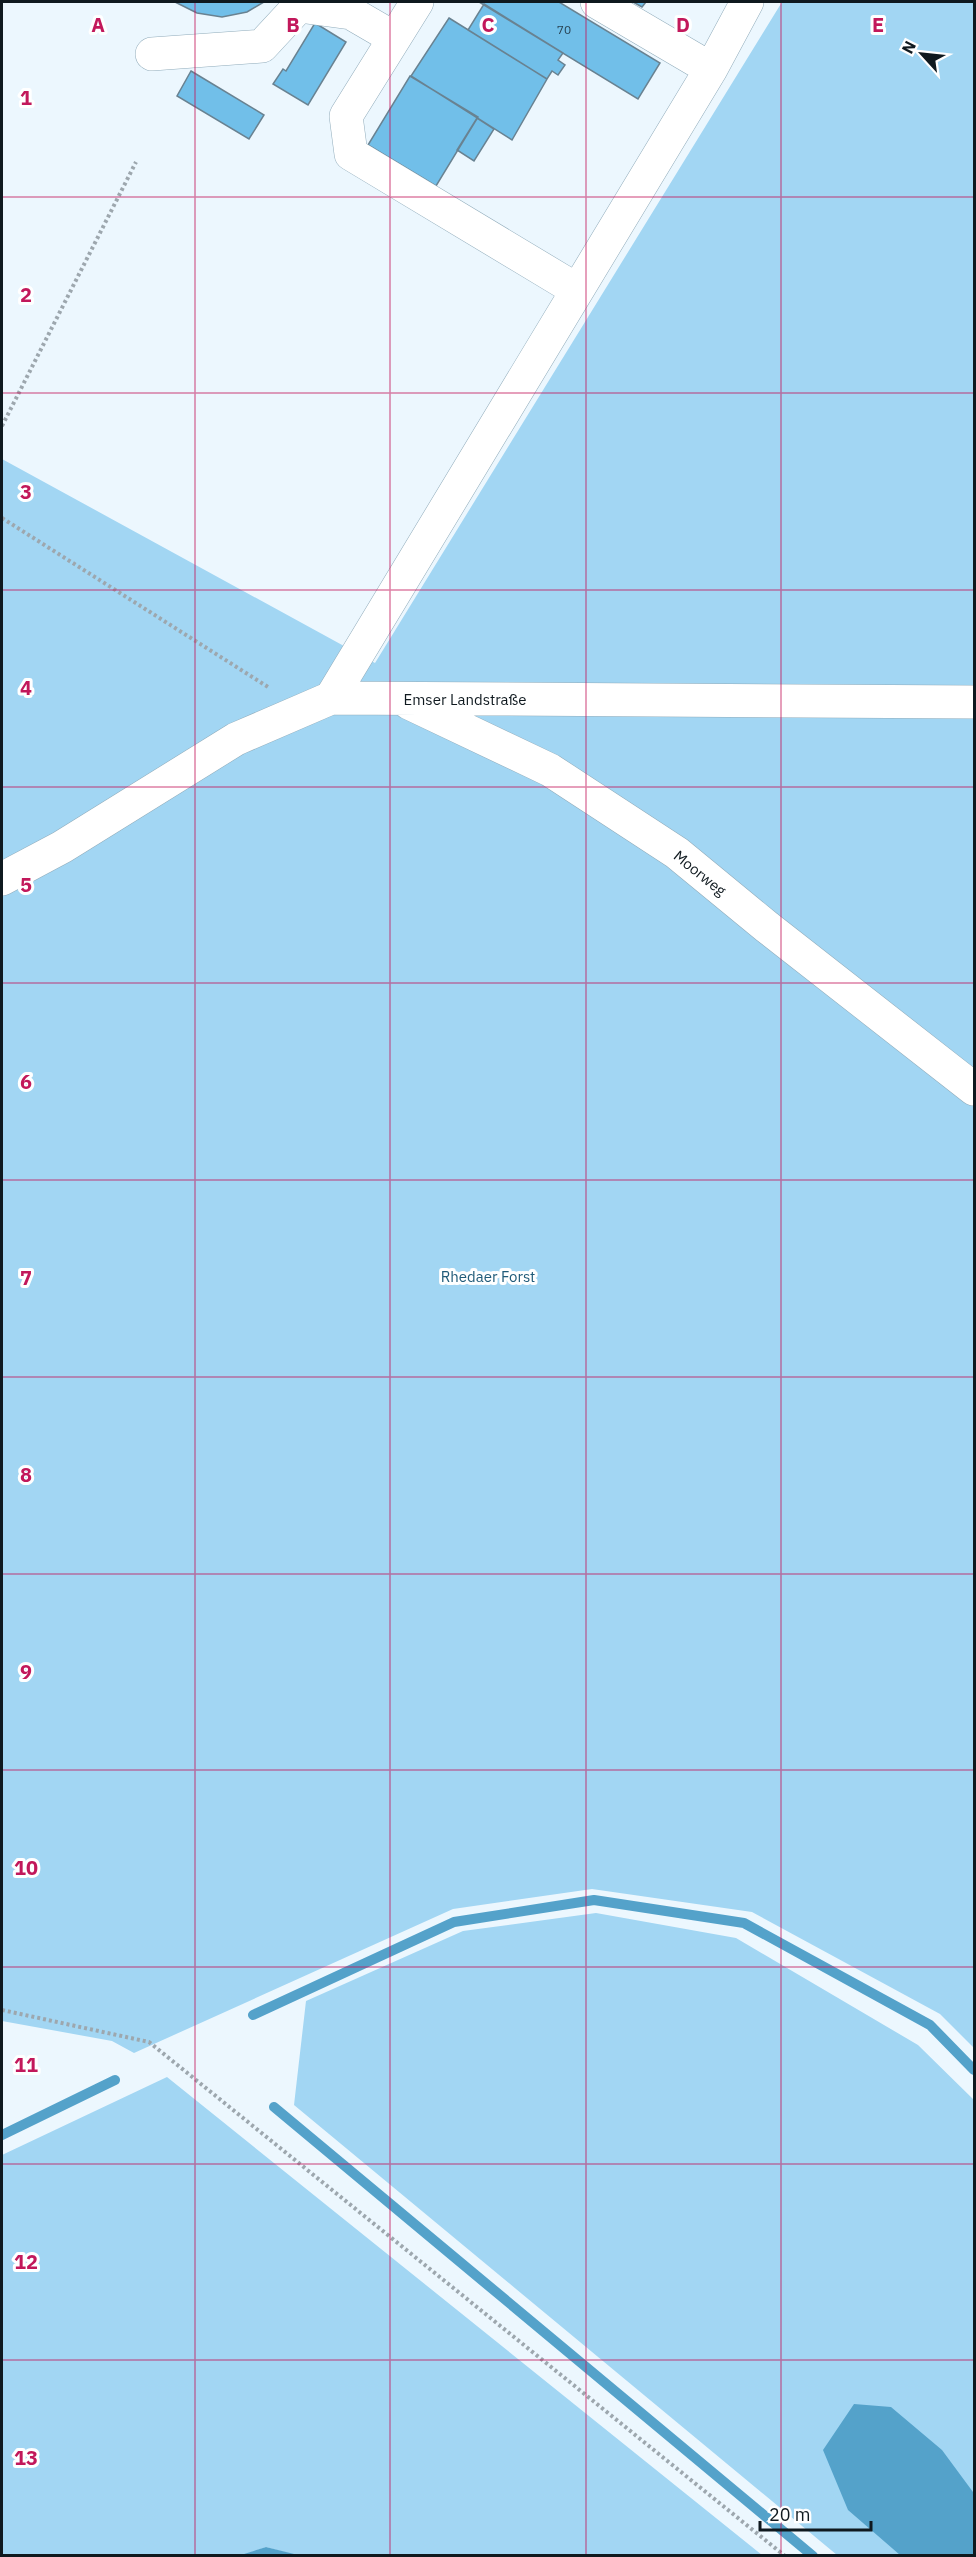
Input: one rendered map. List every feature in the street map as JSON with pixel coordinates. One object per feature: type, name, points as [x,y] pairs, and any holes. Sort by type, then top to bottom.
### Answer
[{"type":"street","points":[[417,2],[346,116],[351,154],[577,290]]},
{"type":"street","points":[[597,2],[711,69]]},
{"type":"street","points":[[317,704],[577,290],[711,69],[747,2]]},
{"type":"street","points":[[152,54],[262,46],[299,6],[351,14],[394,38]]},
{"type":"street","name":"Emser Landstraße","points":[[2,879],[62,847],[236,739],[317,704],[399,698],[975,702]]},
{"type":"street","name":"Moorweg","points":[[399,698],[550,770],[678,853],[767,927],[975,1089]]},
{"type":"path","points":[[2,426],[135,162]]},
{"type":"path","points":[[2,518],[317,704]]},
{"type":"path","points":[[2,2010],[148,2042],[785,2556]]},
{"type":"green space","name":"Rhedaer Forst","points":[[782,2],[974,2],[974,2048],[940,2014],[752,1912],[592,1889],[453,1909],[134,2053],[112,2041],[2,2021],[2,459],[375,663]]},
{"type":"green space","points":[[596,1913],[736,1938],[918,2045],[974,2100],[974,2555],[837,2555],[294,2105],[306,2001],[463,1931]]},
{"type":"green space","points":[[167,2077],[762,2555],[298,2556],[266,2547],[241,2556],[2,2555],[2,2155]]},
{"type":"shaded area","points":[[854,2404],[891,2407],[942,2450],[973,2492],[974,2555],[900,2555],[848,2510],[823,2450]]},
{"type":"shaded area","points":[[266,2547],[298,2555],[241,2555]]},
{"type":"building","points":[[175,2],[264,2],[247,12],[222,17],[197,13]]},
{"type":"building","points":[[479,2],[559,2],[660,63],[638,99]]},
{"type":"building","points":[[633,2],[646,2],[642,7]]},
{"type":"building","points":[[484,4],[563,53],[558,60],[565,65],[558,75],[552,71],[547,79],[468,30]]},
{"type":"building","points":[[449,18],[547,79],[512,140],[411,76]]},
{"type":"building","points":[[315,23],[346,42],[308,105],[273,84],[283,69],[286,71]]},
{"type":"building","points":[[191,71],[264,115],[249,139],[177,96]]},
{"type":"building","points":[[410,76],[478,117],[436,186],[368,145]]},
{"type":"building","points":[[477,118],[494,129],[474,161],[457,150]]},
{"type":"waterway","points":[[253,2015],[454,1922],[594,1900],[744,1923],[930,2025],[974,2070]]},
{"type":"waterway","points":[[2,2135],[115,2080]]},
{"type":"waterway","points":[[274,2107],[813,2556]]}]
